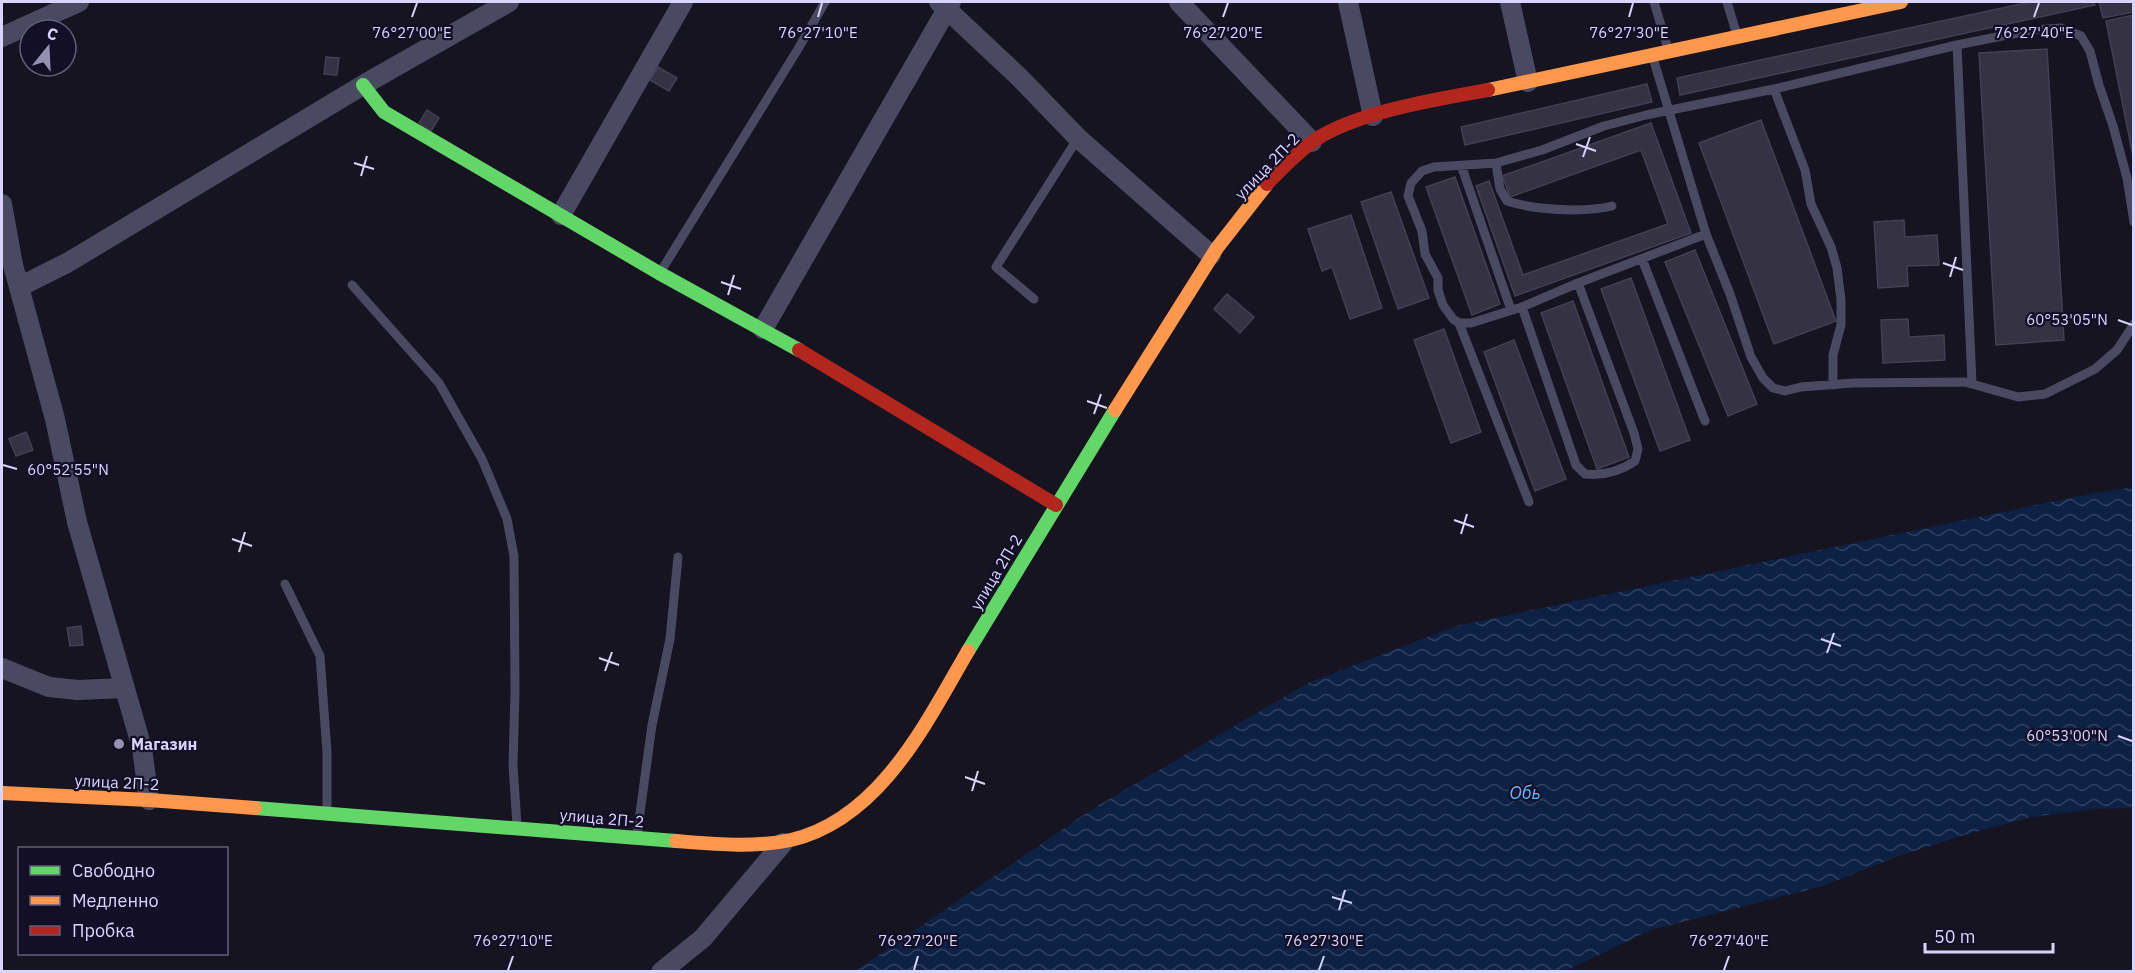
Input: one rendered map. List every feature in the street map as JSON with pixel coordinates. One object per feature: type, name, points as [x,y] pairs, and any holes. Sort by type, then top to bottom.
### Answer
[{"type":"main road","name":"улица 2П-2","points":[[2,793],[149,800],[749,845],[783,843],[806,836],[838,820],[880,787],[925,724],[1056,505],[1211,255],[1276,175],[1312,142],[1348,124],[1435,99],[1528,82],[1738,37],[1821,9],[1901,2]]},
{"type":"main road","points":[[363,85],[384,112],[659,273],[763,329],[1056,505]]},
{"type":"street","points":[[2,37],[79,2]]},
{"type":"street","points":[[19,287],[77,257],[363,85],[509,2]]},
{"type":"street","points":[[561,215],[683,2]]},
{"type":"street","points":[[1179,2],[1312,142]]},
{"type":"street","points":[[1348,2],[1373,116]]},
{"type":"street","points":[[1510,2],[1528,82]]},
{"type":"street","points":[[763,329],[946,4],[1078,138],[1211,255]]},
{"type":"street","points":[[2,204],[19,287],[55,418],[77,522],[142,748],[149,800]]},
{"type":"street","points":[[2,668],[49,687],[78,690],[125,688]]},
{"type":"street","points":[[661,972],[703,938],[783,843]]},
{"type":"lane","points":[[659,273],[825,2]]},
{"type":"lane","points":[[1654,2],[1668,52]]},
{"type":"lane","points":[[1727,2],[1738,37]]},
{"type":"lane","points":[[1706,234],[1522,307],[1471,323],[1460,323],[1453,319],[1443,305],[1438,290],[1438,278],[1425,254],[1422,231],[1408,196],[1411,183],[1422,171],[1434,167],[1496,163],[1542,150],[1604,126],[1774,89],[1957,45],[2032,30],[2061,28],[2081,36],[2090,51],[2127,178],[2133,222]]},
{"type":"lane","points":[[1957,45],[1972,383]]},
{"type":"lane","points":[[1652,56],[1706,234],[1730,294],[1751,357],[1763,378],[1773,388],[1785,391],[1833,385],[1972,383],[2018,397],[2045,394],[2095,369],[2117,350],[2133,324]]},
{"type":"lane","points":[[1774,89],[1805,170],[1811,204],[1831,247],[1837,268],[1841,325],[1833,355],[1833,385]]},
{"type":"lane","points":[[1034,299],[996,267],[1078,138]]},
{"type":"lane","points":[[1496,163],[1500,189],[1507,201],[1521,206],[1549,209],[1596,210],[1612,206]]},
{"type":"lane","points":[[1461,165],[1511,310]]},
{"type":"lane","points":[[1642,259],[1705,421]]},
{"type":"lane","points":[[1522,307],[1576,465],[1585,474],[1598,475],[1624,469],[1635,461],[1638,449],[1578,283]]},
{"type":"lane","points":[[352,285],[439,383],[482,459],[507,519],[514,556],[513,766],[517,828]]},
{"type":"lane","points":[[1460,323],[1529,502]]},
{"type":"lane","points":[[637,837],[652,725],[670,639],[678,557]]},
{"type":"lane","points":[[285,584],[320,657],[327,752],[327,814]]},
{"type":"water","name":"Обь","points":[[2133,487],[2133,808],[2095,809],[2032,817],[1964,835],[1899,856],[1823,886],[1651,930],[1565,971],[855,971],[1094,808],[1308,683],[1456,626],[2094,493]]},
{"type":"building","points":[[2030,2],[2094,2],[2095,5],[1680,95],[1677,78]]},
{"type":"building","points":[[2099,2],[2134,2],[2134,12],[2103,18]]},
{"type":"building","points":[[2134,15],[2134,161],[2106,21]]},
{"type":"building","points":[[2047,49],[2064,340],[1996,345],[1979,53]]},
{"type":"building","points":[[326,57],[339,58],[337,75],[324,74]]},
{"type":"building","points":[[658,67],[677,78],[669,91],[650,80]]},
{"type":"building","points":[[1647,84],[1652,102],[1465,145],[1461,127]]},
{"type":"building","points":[[427,110],[439,118],[431,131],[419,123]]},
{"type":"building","points":[[1761,120],[1836,321],[1774,344],[1699,143]]},
{"type":"building","points":[[1651,123],[1691,233],[1515,296],[1476,186],[1489,181],[1523,275],[1668,224],[1641,150],[1510,197],[1502,176]]},
{"type":"building","points":[[1455,177],[1500,304],[1472,315],[1426,187]]},
{"type":"building","points":[[1391,192],[1429,298],[1398,309],[1361,202]]},
{"type":"building","points":[[1351,215],[1382,308],[1350,319],[1332,267],[1322,271],[1308,229]]},
{"type":"building","points":[[1904,220],[1905,237],[1937,235],[1939,265],[1907,266],[1908,286],[1878,288],[1874,222]]},
{"type":"building","points":[[1695,250],[1757,404],[1728,416],[1665,262]]},
{"type":"building","points":[[1631,278],[1690,440],[1660,451],[1601,289]]},
{"type":"building","points":[[1227,294],[1254,317],[1240,333],[1214,309]]},
{"type":"building","points":[[1573,301],[1629,457],[1597,469],[1541,313]]},
{"type":"building","points":[[1908,319],[1909,337],[1944,335],[1945,360],[1883,363],[1881,320]]},
{"type":"building","points":[[1444,329],[1481,432],[1451,443],[1414,340]]},
{"type":"building","points":[[1514,340],[1566,479],[1535,491],[1484,352]]},
{"type":"building","points":[[26,432],[33,450],[16,456],[9,439]]},
{"type":"building","points":[[81,626],[83,645],[70,646],[67,628]]},
{"type":"traffic: fast","points":[[363,85],[384,112],[659,273],[799,350]]},
{"type":"traffic: fast","points":[[968,651],[1115,410]]},
{"type":"traffic: fast","points":[[255,808],[676,841]]},
{"type":"traffic: slow","points":[[1488,90],[1901,2]]},
{"type":"traffic: slow","points":[[1115,410],[1217,248],[1267,184]]},
{"type":"traffic: slow","points":[[676,841],[734,845],[791,840],[822,829],[850,812],[875,790],[897,765],[917,737],[968,651]]},
{"type":"traffic: slow","points":[[2,793],[255,808]]},
{"type":"traffic: jam","points":[[1267,184],[1302,150],[1332,130],[1398,108],[1488,90]]},
{"type":"traffic: jam","points":[[799,350],[1056,505]]},
{"type":"place","name":"Магазин","points":[[119,744]]}]
